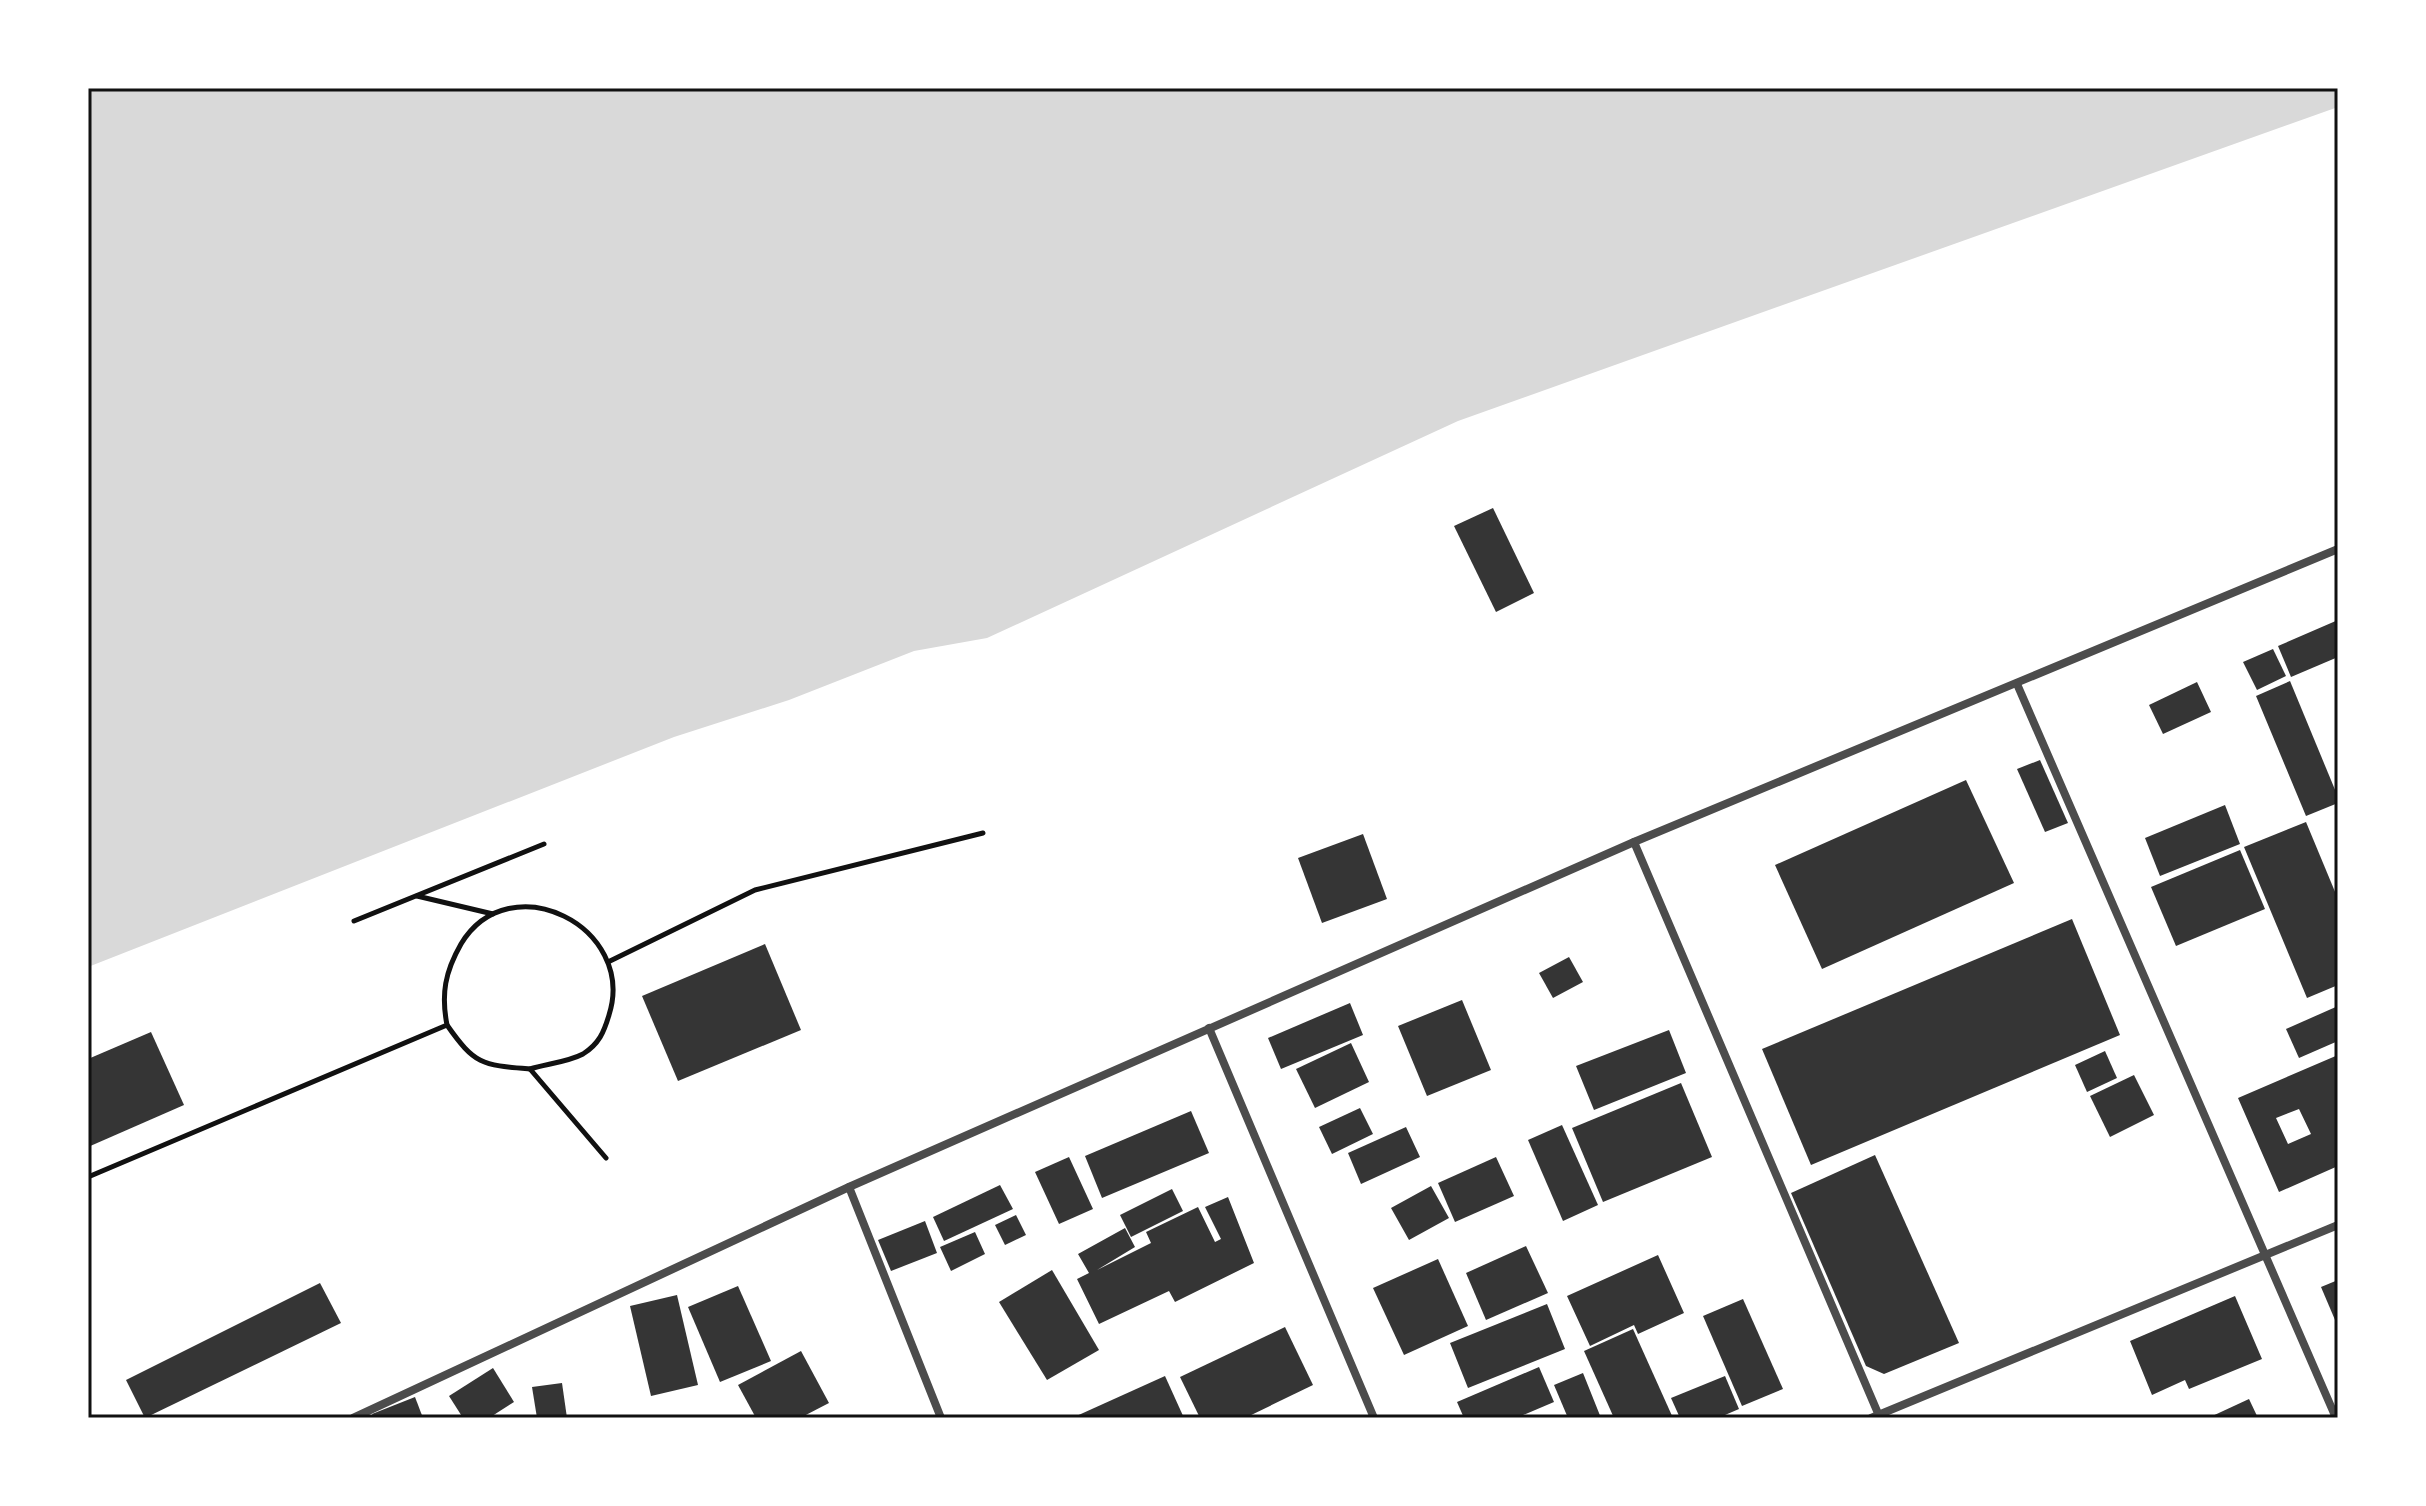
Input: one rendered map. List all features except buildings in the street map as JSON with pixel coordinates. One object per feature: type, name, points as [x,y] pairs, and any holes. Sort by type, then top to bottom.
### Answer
[{"type":"street","points":[[353,1418],[849,1187],[1209,1028],[1634,842],[2338,549]]},
{"type":"street","points":[[2017,684],[2336,1418]]},
{"type":"street","points":[[1634,842],[1877,1417],[2338,1225]]},
{"type":"street","points":[[1209,1028],[1374,1418]]},
{"type":"street","points":[[849,1187],[941,1418]]},
{"type":"path","points":[[610,961],[755,890],[983,833]]},
{"type":"path","points":[[354,921],[544,844]]},
{"type":"path","points":[[415,895],[494,914]]},
{"type":"path","points":[[525,905],[554,911],[585,928],[610,961],[613,1005],[603,1037],[581,1055],[530,1069],[491,1066],[467,1054],[447,1025],[442,997],[449,964],[469,932],[494,914],[525,905]]},
{"type":"path","points":[[88,1177],[447,1025]]},
{"type":"path","points":[[530,1069],[606,1158]]},
{"type":"shaded area","points":[[88,88],[2338,88],[2338,107],[1458,421],[987,638],[914,651],[789,700],[674,737],[88,967]]}]
